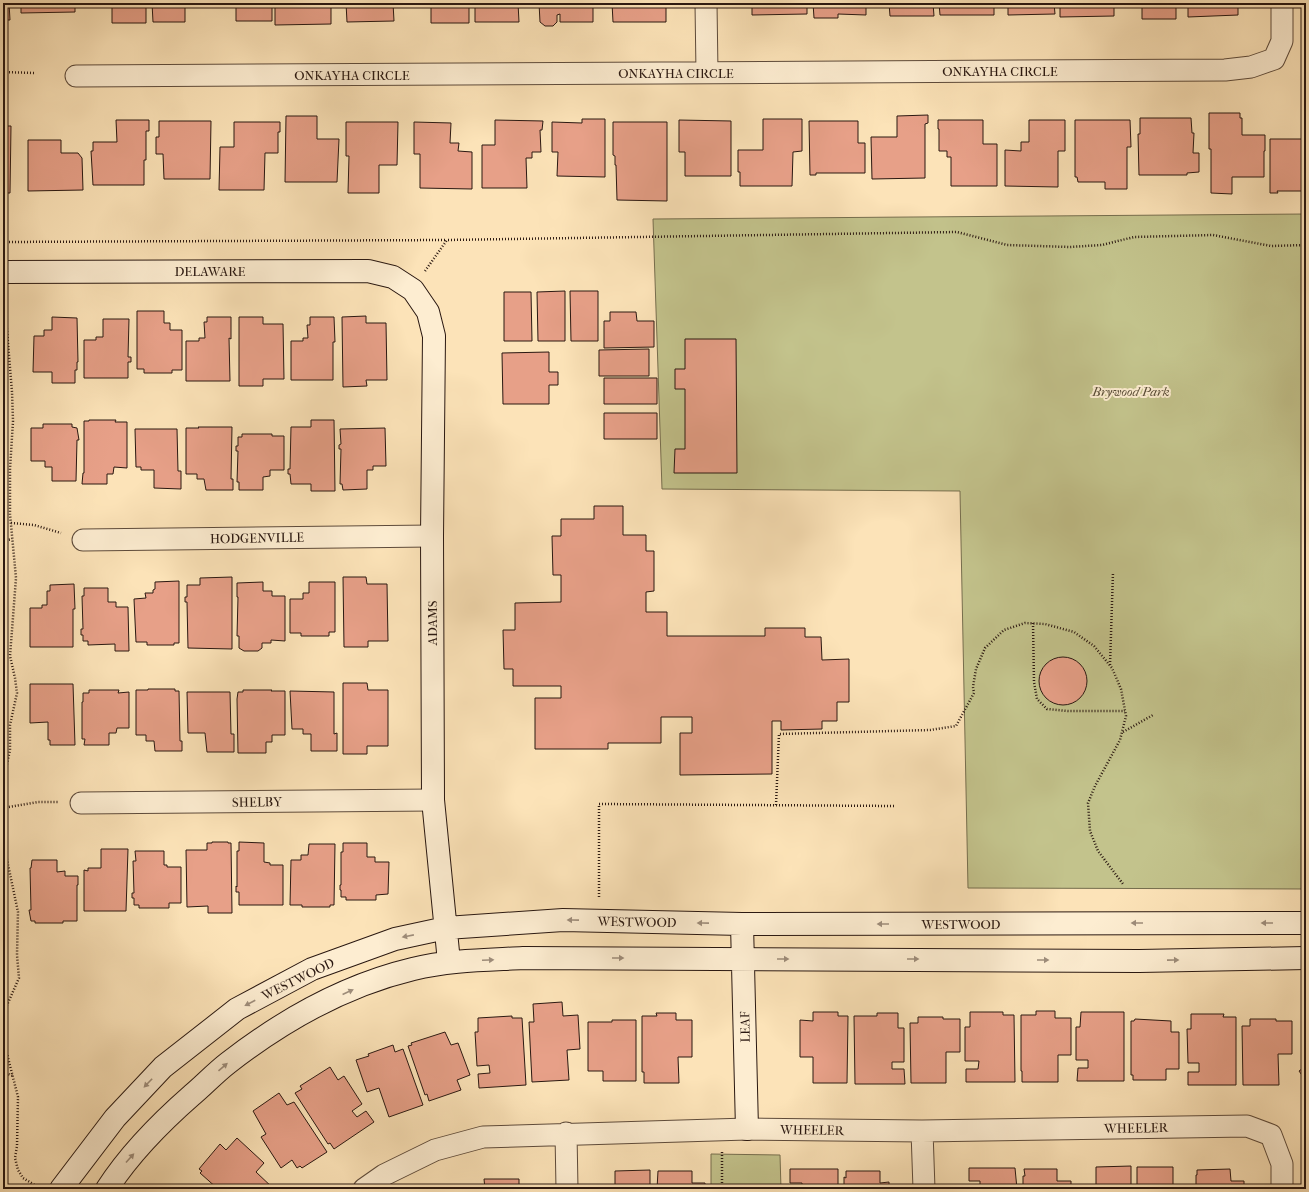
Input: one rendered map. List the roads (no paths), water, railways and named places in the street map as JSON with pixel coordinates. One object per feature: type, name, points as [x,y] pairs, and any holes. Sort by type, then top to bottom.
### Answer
[{"type":"street","points":[[706,3],[707,73]]},
{"type":"street","name":"ONKAYHA CIRCLE","points":[[76,76],[1225,70],[1251,67],[1274,58],[1282,41],[1282,3]]},
{"type":"street","name":"DELAWARE","points":[[4,283],[368,271],[393,277],[413,290]]},
{"type":"street","name":"ADAMS","points":[[413,290],[428,312],[434,336],[432,800],[449,962]]},
{"type":"street","name":"HODGENVILLE","points":[[83,540],[432,536]]},
{"type":"street","name":"SHELBY","points":[[81,803],[432,800]]},
{"type":"street","name":"WESTWOOD","points":[[61,1189],[115,1118],[163,1067],[237,1009],[312,969],[394,939],[446,928],[563,920],[742,924],[1306,923]]},
{"type":"street","name":"LEAF","points":[[742,924],[747,1129]]},
{"type":"street","points":[[107,1189],[120,1168],[165,1119],[227,1064],[270,1033],[313,1008],[359,986],[412,970],[449,962],[524,958],[1139,961],[1306,958]]},
{"type":"street","name":"WHEELER","points":[[364,1189],[384,1175],[435,1150],[483,1137],[566,1133],[747,1129],[922,1131],[1247,1126],[1271,1135],[1282,1164],[1282,1189]]},
{"type":"street","points":[[922,1131],[924,1189]]},
{"type":"street","points":[[566,1133],[566,1189]]},
{"type":"park label","name":"Brywood Park","points":[[1131,391]]}]
